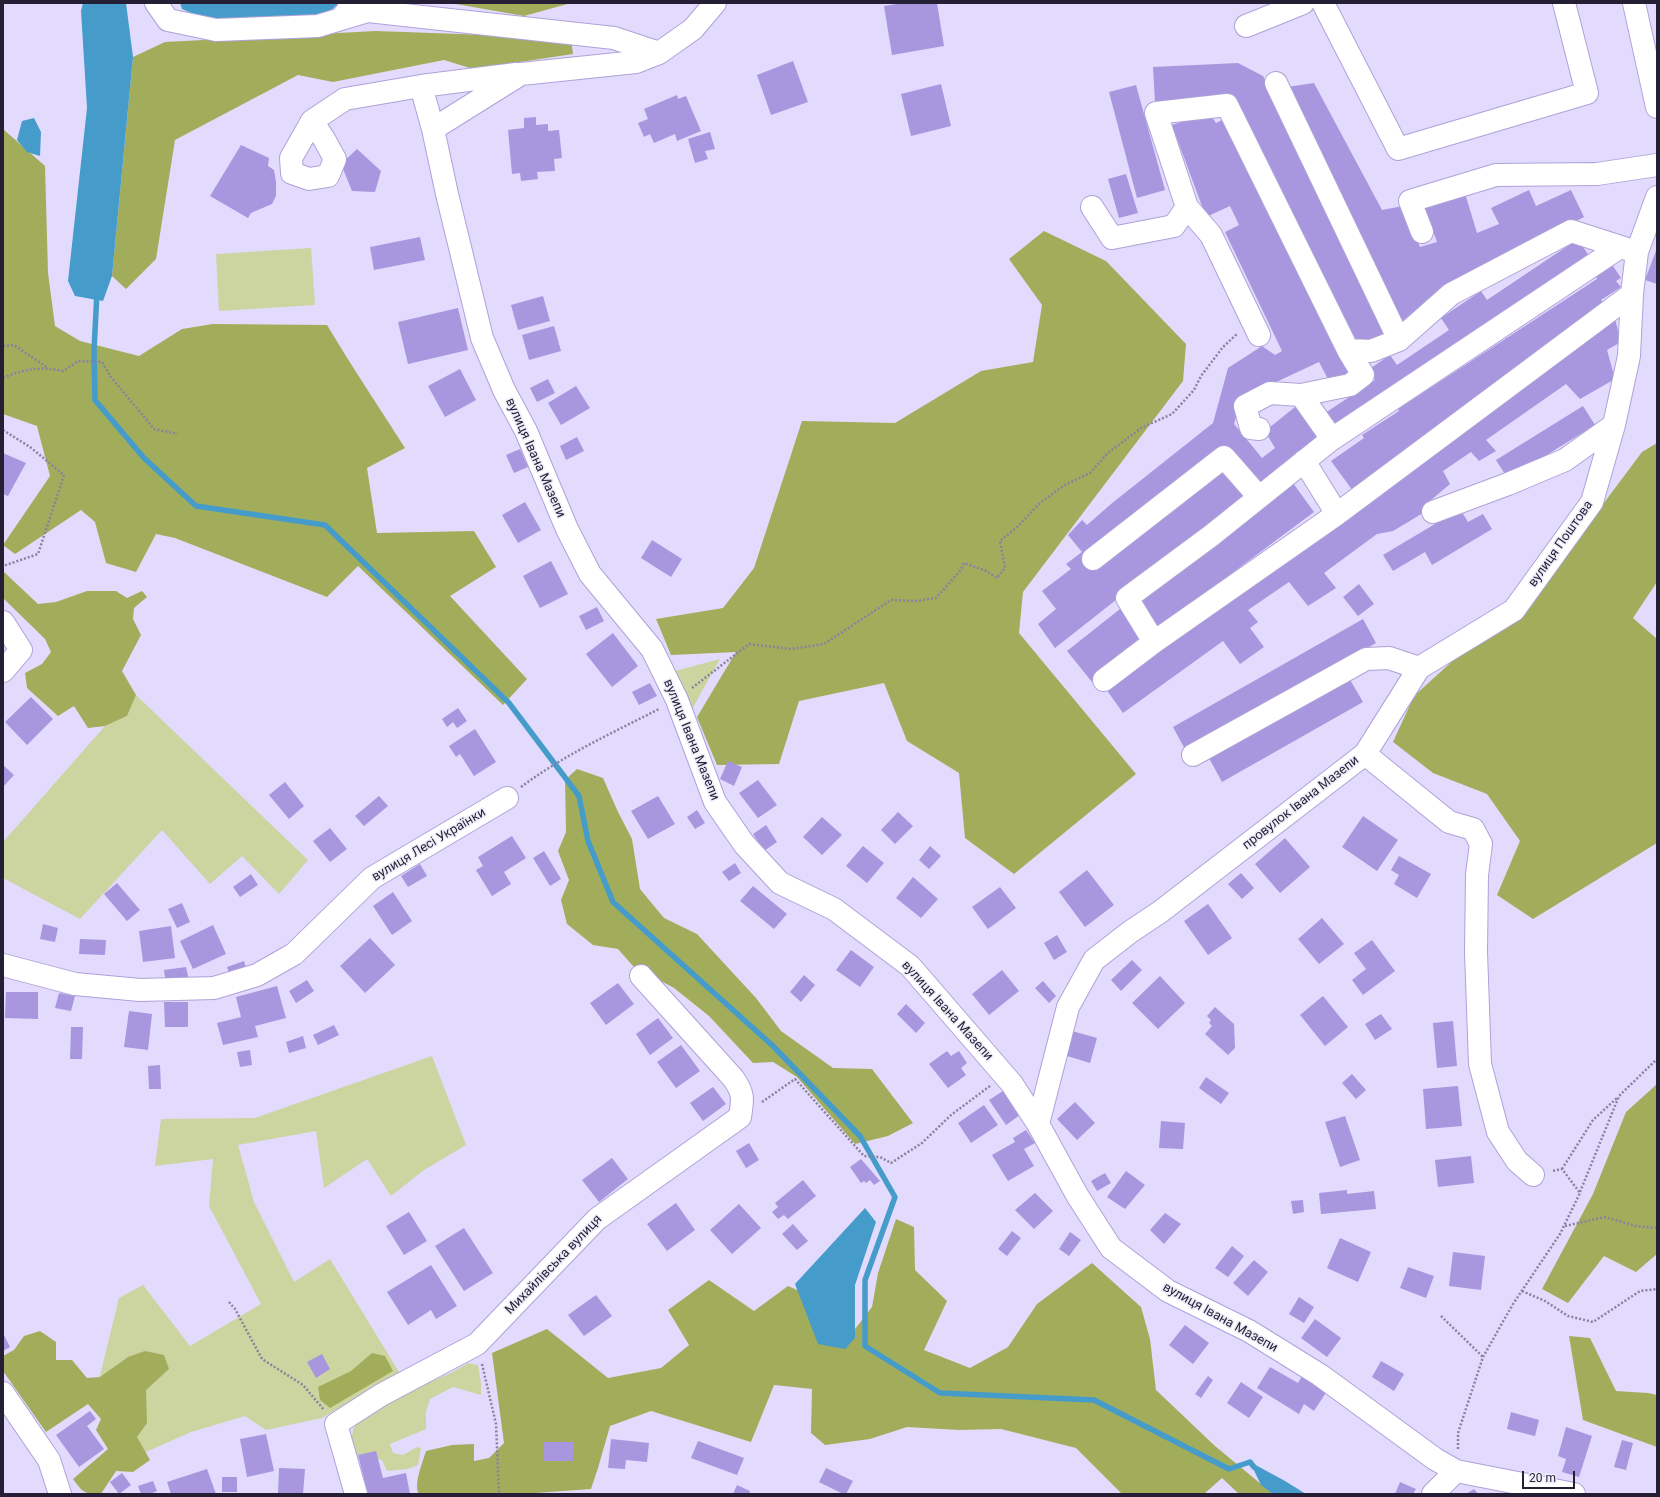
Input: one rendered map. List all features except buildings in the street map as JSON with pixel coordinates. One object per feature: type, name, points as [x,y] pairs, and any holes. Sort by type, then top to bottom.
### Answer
[{"type":"street","points":[[156,3],[168,20],[216,30],[318,26],[347,11],[368,11],[614,38],[659,53]]},
{"type":"street","points":[[312,121],[345,99],[421,86],[636,62],[659,53],[693,29],[715,3]]},
{"type":"street","points":[[1246,26],[1303,3]]},
{"type":"street","points":[[1323,3],[1398,149],[1587,93],[1564,3]]},
{"type":"street","points":[[1634,3],[1657,107]]},
{"type":"street","points":[[433,129],[521,74]]},
{"type":"street","points":[[1276,83],[1399,340]]},
{"type":"street","name":"вулиця Івана Мазепи","points":[[421,86],[433,129],[447,194],[482,338],[501,384],[526,431],[567,529],[590,574],[652,649],[677,700],[715,802],[744,844],[780,883],[834,909],[910,966],[1005,1075],[1038,1124],[1077,1195],[1111,1248],[1168,1291],[1249,1331],[1320,1375],[1434,1459],[1456,1471],[1574,1494]]},
{"type":"street","points":[[1259,335],[1211,235],[1187,207],[1156,113],[1227,106],[1348,350],[1363,375],[1350,385],[1301,395],[1270,393],[1245,406],[1252,428],[1259,429]]},
{"type":"street","points":[[1422,232],[1410,201],[1496,175],[1597,174],[1657,165]]},
{"type":"street","name":"вулиця Поштова","points":[[1365,754],[1419,668],[1514,610],[1592,502],[1614,425],[1628,356],[1632,294],[1628,249],[1657,197]]},
{"type":"street","points":[[1092,207],[1112,238],[1174,226],[1187,207]]},
{"type":"street","points":[[1348,350],[1371,351],[1399,340],[1451,294],[1571,231],[1628,249]]},
{"type":"street","points":[[1154,642],[1127,598],[1212,535],[1332,439],[1628,249]]},
{"type":"street","points":[[1104,680],[1154,642],[1337,514],[1632,294]]},
{"type":"street","points":[[1301,395],[1332,439]]},
{"type":"street","points":[[1433,512],[1508,484],[1565,460],[1614,425]]},
{"type":"street","points":[[1093,558],[1224,456],[1259,498]]},
{"type":"street","points":[[1304,461],[1337,514]]},
{"type":"street","points":[[3,622],[21,650],[3,671]]},
{"type":"street","points":[[1193,755],[1366,659],[1389,658],[1419,668]]},
{"type":"street","name":"провулок Івана Мазепи","points":[[1038,1124],[1068,1007],[1094,960],[1130,932],[1160,912],[1365,754],[1449,822],[1473,829],[1481,844],[1477,875],[1476,952],[1480,1064],[1498,1132],[1517,1162],[1533,1175]]},
{"type":"street","name":"вулиця Лесі Українки","points":[[3,965],[75,984],[140,990],[214,988],[257,975],[294,954],[372,878],[507,798]]},
{"type":"street","points":[[641,976],[733,1078],[741,1090],[742,1104],[740,1117]]},
{"type":"street","name":"Михайлівська вулиця","points":[[336,1424],[381,1395],[477,1344],[598,1219],[740,1117]]},
{"type":"street","points":[[3,1393],[49,1460],[60,1494]]},
{"type":"street","points":[[336,1424],[356,1494]]},
{"type":"street","points":[[1434,1494],[1456,1471]]},
{"type":"path","points":[[507,798],[544,770],[570,754],[677,700],[749,644],[791,649],[824,644],[891,600],[916,601],[936,598],[960,571],[964,563],[986,571],[997,578],[1005,568],[1000,541],[1017,527],[1040,503],[1065,485],[1090,473],[1108,453],[1141,428],[1172,414],[1194,390],[1201,376],[1223,347],[1244,327],[1247,309]]},
{"type":"path","points":[[3,346],[14,345],[48,368]]},
{"type":"path","points":[[3,378],[18,371],[48,368],[63,371],[78,361],[102,362],[111,377],[154,429],[178,434]]},
{"type":"path","points":[[3,430],[30,447],[64,475],[38,554],[3,566]]},
{"type":"path","points":[[1533,1175],[1562,1169],[1593,1120],[1657,1059]]},
{"type":"path","points":[[740,1117],[795,1079],[864,1156],[880,1157],[891,1163],[916,1147],[951,1115],[1005,1075]]},
{"type":"path","points":[[1456,1471],[1458,1433],[1483,1357],[1522,1291],[1564,1226],[1580,1193],[1619,1096]]},
{"type":"path","points":[[1562,1169],[1580,1193]]},
{"type":"path","points":[[1564,1226],[1605,1217],[1636,1226],[1657,1228]]},
{"type":"path","points":[[1522,1291],[1545,1301],[1568,1316],[1593,1322],[1640,1291],[1657,1289]]},
{"type":"path","points":[[230,1302],[236,1309],[262,1359],[303,1385],[336,1424]]},
{"type":"path","points":[[1441,1316],[1483,1357]]},
{"type":"path","points":[[477,1344],[496,1424],[499,1494]]},
{"type":"green space","points":[[450,3],[571,3],[524,16]]},
{"type":"green space","points":[[376,31],[571,38],[573,54],[473,69],[444,60],[333,82],[298,75],[175,140],[156,259],[126,289],[112,276],[133,57],[165,42]]},
{"type":"green space","points":[[3,129],[45,166],[48,273],[55,326],[80,341],[139,356],[182,329],[213,324],[327,325],[405,448],[367,468],[377,533],[474,531],[496,567],[450,596],[527,679],[503,705],[358,566],[327,597],[175,538],[156,534],[136,572],[106,563],[95,522],[81,510],[15,554],[3,545],[50,476],[37,426],[3,414]]},
{"type":"green space","points":[[1044,231],[1106,261],[1186,344],[1183,381],[1023,592],[1019,633],[1136,774],[1014,874],[965,838],[959,773],[907,741],[884,683],[799,701],[779,764],[717,765],[697,717],[736,652],[671,655],[656,619],[723,608],[754,568],[802,421],[895,423],[981,371],[1033,362],[1042,305],[1009,259]]},
{"type":"green space","points":[[311,248],[315,305],[219,311],[216,254]]},
{"type":"green space","points":[[1657,443],[1657,582],[1633,618],[1657,639],[1657,843],[1533,919],[1497,895],[1520,841],[1487,794],[1433,773],[1393,742],[1414,696],[1469,646],[1521,614],[1642,452]]},
{"type":"green space","points":[[3,571],[38,604],[56,602],[87,591],[116,591],[127,598],[142,591],[147,597],[134,608],[133,619],[141,635],[122,671],[136,695],[127,716],[105,726],[88,728],[74,706],[58,716],[27,688],[25,673],[42,664],[51,652],[45,639],[3,598]]},
{"type":"green space","points":[[720,659],[691,711],[675,671]]},
{"type":"green space","points":[[136,695],[308,860],[279,894],[242,856],[210,884],[162,830],[80,919],[3,878],[3,842],[105,726],[127,716]]},
{"type":"green space","points":[[577,769],[603,778],[632,839],[640,889],[664,918],[697,934],[756,998],[781,1031],[833,1068],[872,1069],[913,1123],[888,1136],[855,1144],[797,1077],[773,1062],[753,1063],[709,1016],[674,988],[633,966],[618,949],[593,945],[567,924],[561,900],[569,880],[558,851],[566,832],[565,780]]},
{"type":"green space","points":[[432,1056],[466,1145],[424,1170],[391,1196],[367,1159],[324,1188],[316,1131],[238,1145],[254,1202],[294,1282],[330,1259],[399,1372],[322,1418],[266,1430],[245,1416],[191,1432],[130,1459],[95,1396],[119,1298],[143,1285],[190,1346],[261,1304],[209,1206],[213,1159],[155,1166],[161,1119],[255,1118]]},
{"type":"green space","points":[[1657,1084],[1657,1254],[1636,1272],[1604,1256],[1568,1303],[1542,1289],[1593,1194],[1626,1112]]},
{"type":"green space","points":[[896,1219],[914,1227],[915,1270],[947,1301],[924,1350],[970,1368],[1008,1347],[1037,1304],[1092,1263],[1141,1307],[1150,1339],[1156,1390],[1215,1446],[1273,1494],[1239,1494],[1222,1478],[1204,1494],[1122,1494],[1076,1448],[1001,1429],[959,1430],[907,1427],[870,1439],[825,1445],[811,1433],[812,1389],[774,1385],[751,1442],[651,1411],[610,1426],[591,1489],[521,1494],[419,1494],[417,1485],[426,1451],[452,1445],[474,1444],[474,1461],[489,1458],[504,1443],[492,1353],[547,1329],[608,1378],[661,1368],[689,1345],[668,1310],[709,1280],[754,1311],[788,1286],[811,1296],[845,1342],[872,1307],[878,1273]]},
{"type":"green space","points":[[40,1331],[56,1342],[56,1360],[72,1360],[87,1378],[100,1377],[128,1357],[145,1351],[164,1355],[169,1369],[146,1390],[147,1423],[137,1437],[150,1460],[133,1472],[116,1471],[101,1494],[91,1494],[85,1492],[73,1479],[108,1449],[96,1430],[101,1419],[88,1404],[46,1432],[3,1371],[3,1356],[14,1350],[24,1336]]},
{"type":"green space","points":[[1569,1336],[1590,1338],[1616,1391],[1657,1395],[1657,1447],[1583,1420]]},
{"type":"green space","points":[[372,1353],[385,1356],[393,1371],[330,1408],[320,1400],[318,1387],[351,1371]]},
{"type":"green space","points":[[468,1363],[478,1365],[481,1395],[453,1387],[430,1399],[426,1412],[426,1429],[390,1444],[393,1453],[403,1455],[417,1447],[421,1449],[418,1465],[408,1469],[387,1471],[382,1460],[354,1454],[350,1448],[353,1430],[358,1419],[405,1393],[453,1372]]},
{"type":"water","points":[[83,3],[126,3],[133,57],[112,276],[103,301],[75,296],[68,281],[87,108],[81,11]]},
{"type":"water","points":[[180,3],[339,3],[329,12],[281,20],[210,21],[182,9]]},
{"type":"water","points":[[34,118],[41,132],[40,156],[27,152],[17,140],[22,121]]},
{"type":"water","points":[[865,1208],[876,1222],[855,1285],[855,1338],[845,1349],[818,1344],[795,1284]]},
{"type":"water","points":[[1250,1462],[1306,1494],[1273,1494],[1261,1485]]},
{"type":"waterway","points":[[97,292],[94,350],[95,400],[144,458],[196,506],[325,525],[509,703],[579,796],[588,841],[613,902],[773,1046],[860,1136],[895,1197],[865,1280],[865,1346],[940,1393],[1094,1400],[1229,1469],[1250,1462],[1254,1467]]}]
